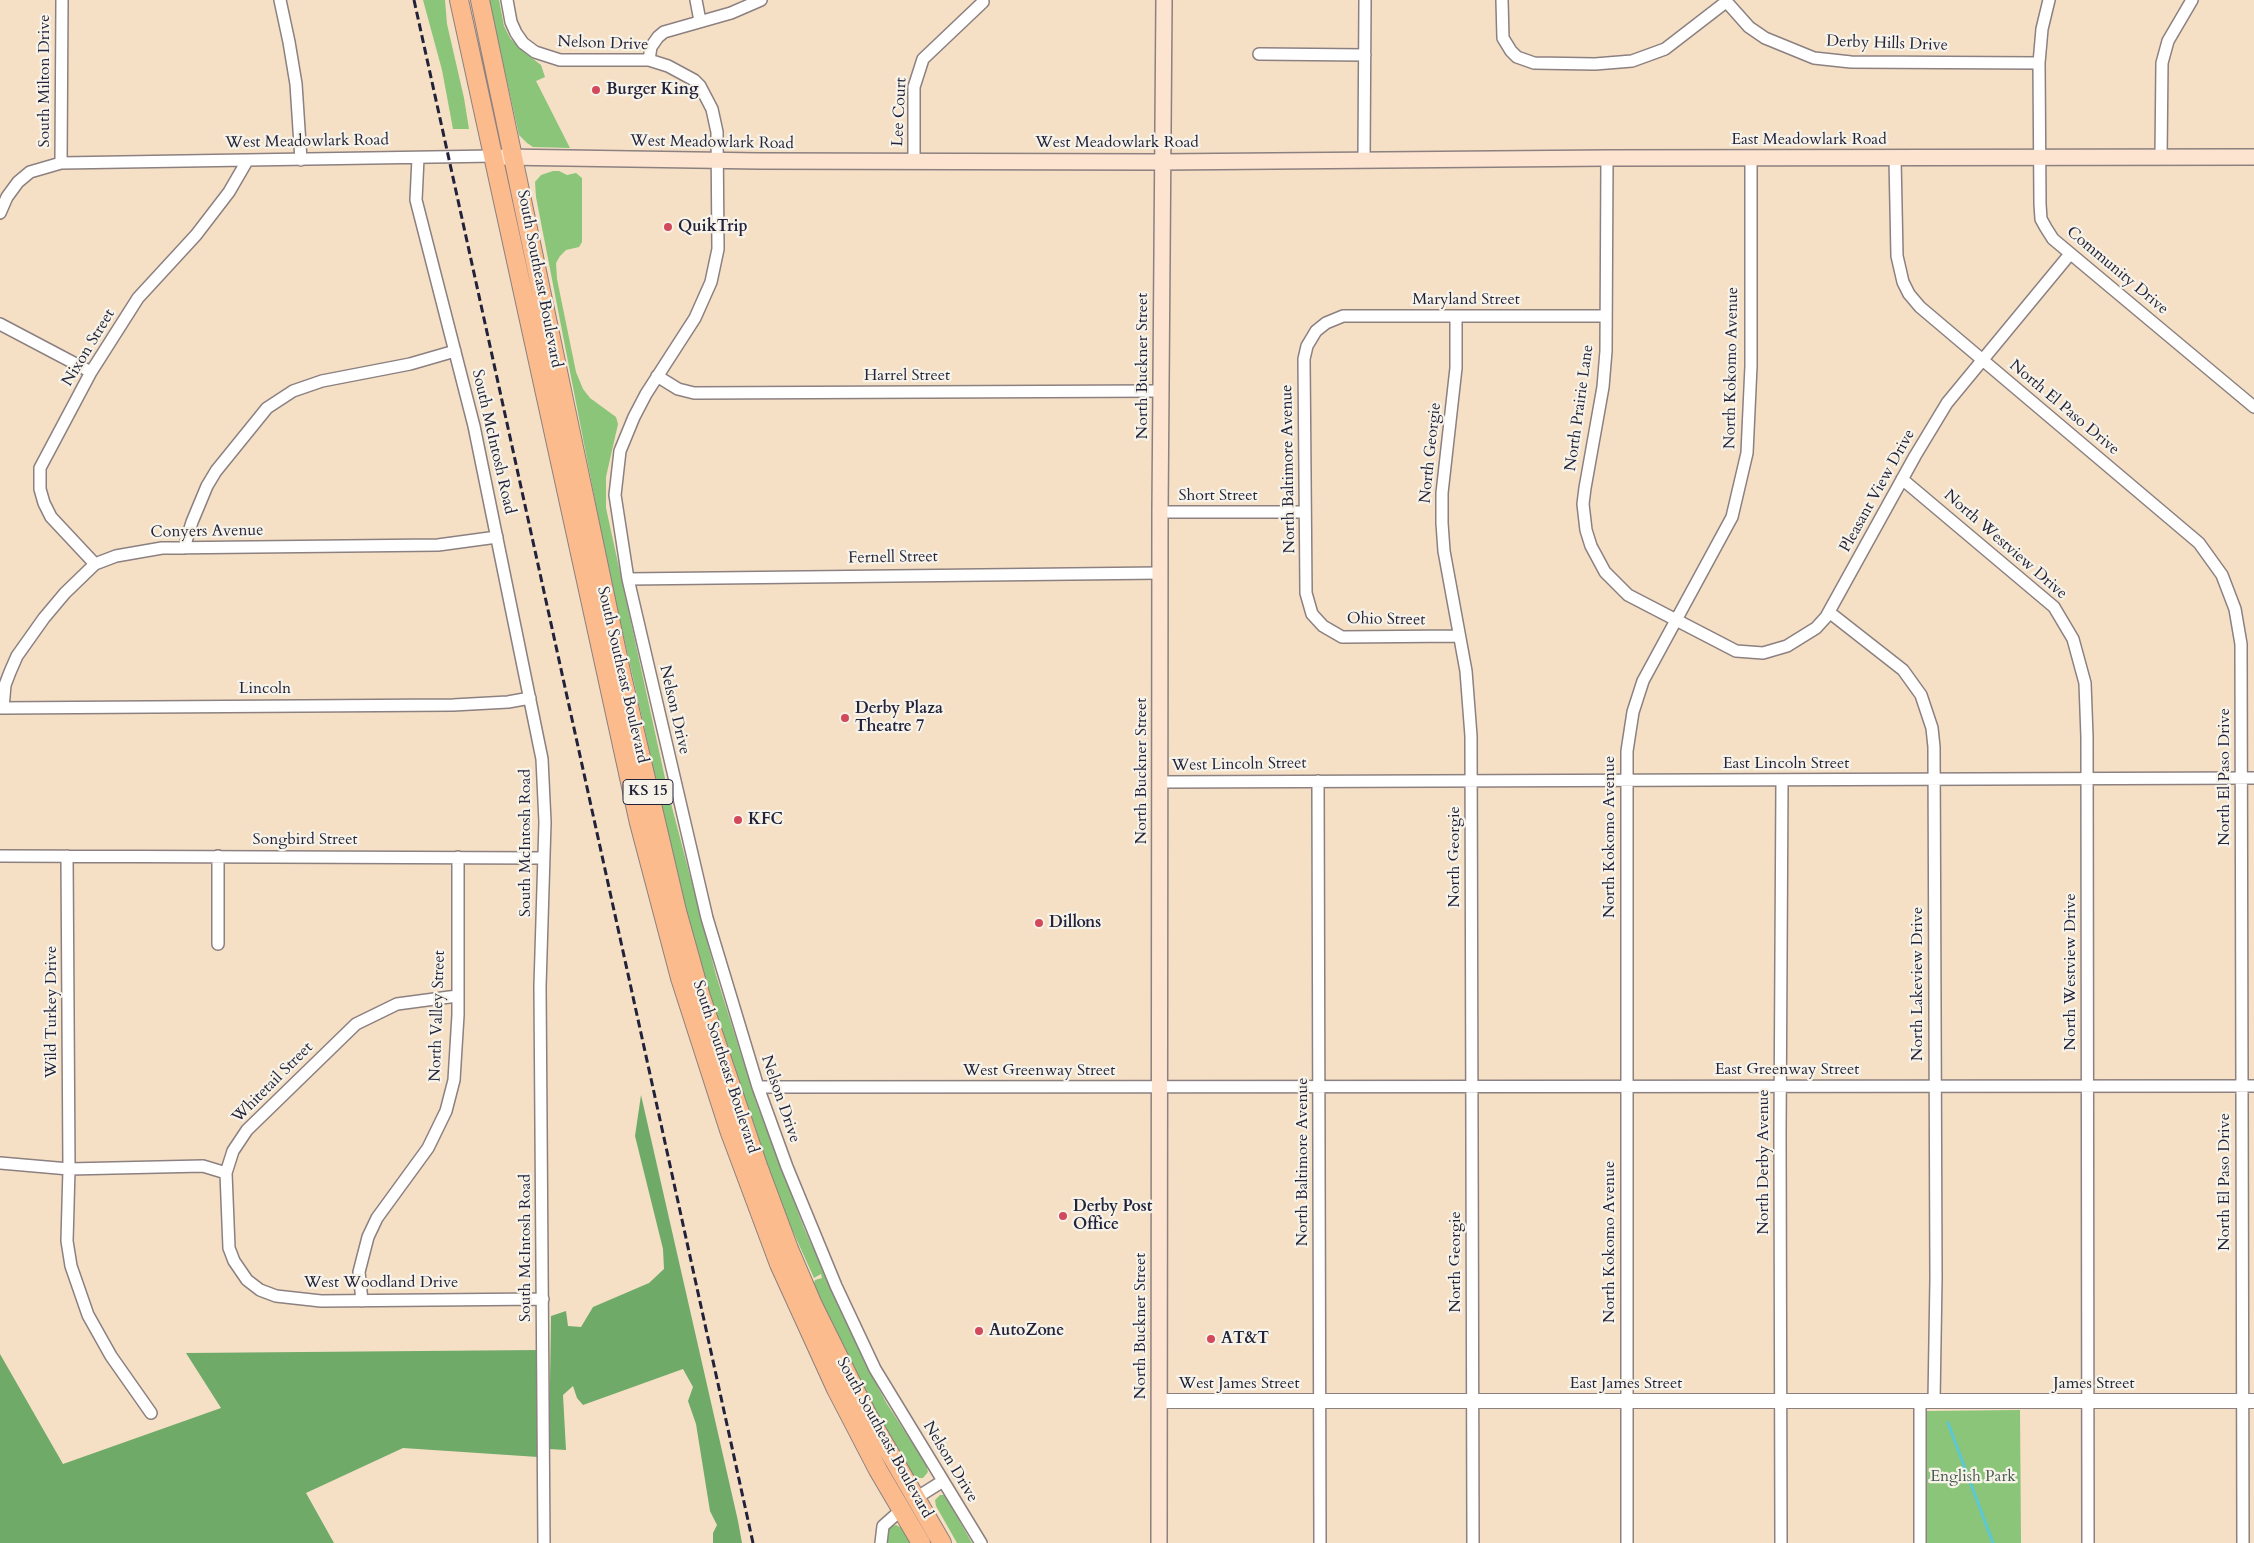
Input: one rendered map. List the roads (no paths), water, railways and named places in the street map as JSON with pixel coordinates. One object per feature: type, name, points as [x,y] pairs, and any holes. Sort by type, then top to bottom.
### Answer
[{"type":"main road","name":"South Southeast Boulevard","points":[[459,0],[637,813],[680,978],[726,1121],[779,1264],[816,1348],[868,1450],[921,1543]]},
{"type":"main road","name":"South Southeast Boulevard","points":[[480,0],[622,676],[676,911],[701,997],[754,1157],[789,1249],[839,1360],[942,1543]]},
{"type":"main road","name":"North Buckner Street","points":[[1159,1543],[1160,391],[1164,0]]},
{"type":"main road","name":"West Meadowlark Road","points":[[494,156],[717,161],[1162,162],[1364,160]]},
{"type":"main road","name":"East Meadowlark Road","points":[[1364,160],[2254,157]]},
{"type":"main road","points":[[868,1450],[884,1460],[902,1493],[908,1498],[916,1498]]},
{"type":"main road","points":[[901,1510],[909,1512],[917,1518],[933,1543]]},
{"type":"street","name":"South Milton Drive","points":[[61,163],[62,0]]},
{"type":"street","points":[[280,0],[296,84],[301,160]]},
{"type":"street","name":"Nelson Drive","points":[[507,0],[511,22],[516,33],[528,48],[543,56],[560,60],[650,60],[677,70],[700,86],[708,100],[715,121],[718,249],[711,282],[694,318],[657,376],[634,417],[620,452],[615,495],[628,578],[707,918],[758,1086],[802,1208],[854,1326],[890,1394],[981,1543]]},
{"type":"street","points":[[696,0],[700,21]]},
{"type":"street","points":[[650,60],[651,47],[658,37],[670,30],[731,13],[761,0]]},
{"type":"street","points":[[1364,160],[1365,0]]},
{"type":"street","points":[[1502,0],[1503,38],[1517,57],[1534,63],[1588,64],[1632,61],[1665,49],[1725,1]]},
{"type":"street","name":"Community Drive","points":[[2049,0],[2043,23],[2039,63],[2039,157],[2042,219],[2053,239],[2254,407]]},
{"type":"street","points":[[2161,157],[2162,64],[2172,33],[2192,0]]},
{"type":"street","name":"Derby Hills Drive","points":[[1725,1],[1749,27],[1765,38],[1778,45],[1814,58],[1851,62],[2039,63]]},
{"type":"street","name":"Lee Court","points":[[914,161],[914,87],[924,59],[984,2]]},
{"type":"street","points":[[1258,54],[1364,55]]},
{"type":"street","name":"West Meadowlark Road","points":[[0,213],[6,197],[18,182],[30,172],[61,163],[494,156]]},
{"type":"street","name":"South McIntosh Road","points":[[418,158],[416,200],[455,350],[497,537],[542,759],[545,822],[540,986],[544,1543]]},
{"type":"street","name":"North Prairie Lane","points":[[1607,158],[1606,316],[1603,387],[1584,488],[1583,504],[1586,530],[1597,560],[1615,584],[1628,595],[1676,621]]},
{"type":"street","name":"North Kokomo Avenue","points":[[1627,1543],[1626,1086],[1627,781],[1629,730],[1638,696],[1647,674],[1732,516],[1748,454],[1751,366],[1751,158]]},
{"type":"street","name":"North El Paso Drive","points":[[1895,158],[1897,256],[1903,282],[1918,305],[2199,543],[2217,568],[2235,609],[2240,635],[2241,1086],[2248,1401],[2243,1543]]},
{"type":"street","name":"Nixon Street","points":[[95,564],[51,517],[44,503],[39,479],[40,468],[91,372],[138,298],[196,235],[248,161]]},
{"type":"street","name":"Pleasant View Drive","points":[[1676,621],[1731,649],[1750,653],[1763,653],[1787,646],[1816,628],[1829,612],[1902,479],[1944,408],[2070,254]]},
{"type":"street","name":"Maryland Street","points":[[1326,322],[1343,316],[1606,316]]},
{"type":"street","name":"North Georgie","points":[[1456,316],[1456,368],[1442,493],[1442,523],[1444,551],[1470,705],[1472,781],[1473,1543]]},
{"type":"street","name":"North Baltimore Avenue","points":[[1317,621],[1306,593],[1304,359],[1309,340],[1326,322]]},
{"type":"street","points":[[0,324],[91,372]]},
{"type":"street","points":[[184,548],[192,522],[207,486],[216,471],[268,408],[293,391],[313,384],[410,364],[455,350]]},
{"type":"street","name":"Harrel Street","points":[[657,376],[678,390],[694,393],[1160,391]]},
{"type":"street","name":"North Westview Drive","points":[[1902,479],[2046,598],[2063,620],[2073,639],[2085,683],[2087,779],[2088,1543]]},
{"type":"street","name":"Short Street","points":[[1160,512],[1306,512]]},
{"type":"street","name":"Conyers Avenue","points":[[1,708],[5,685],[17,656],[44,618],[95,564],[139,550],[438,544],[497,537]]},
{"type":"street","name":"Fernell Street","points":[[628,578],[1160,573]]},
{"type":"street","name":"North Lakeview Drive","points":[[1829,612],[1898,665],[1912,681],[1925,704],[1932,728],[1934,780],[1936,1279],[1927,1401],[1920,1543]]},
{"type":"street","name":"Ohio Street","points":[[1317,621],[1328,630],[1342,637],[1459,636]]},
{"type":"street","name":"Lincoln","points":[[1,708],[453,705],[508,702],[530,698]]},
{"type":"street","name":"East Lincoln Street","points":[[1318,781],[2254,778]]},
{"type":"street","name":"North Derby Avenue","points":[[1781,1543],[1780,1087],[1782,780]]},
{"type":"street","name":"North Baltimore Avenue","points":[[1318,781],[1320,1543]]},
{"type":"street","name":"West Lincoln Street","points":[[1159,782],[1318,781]]},
{"type":"street","name":"Songbird Street","points":[[0,856],[543,858]]},
{"type":"street","name":"Wild Turkey Drive","points":[[67,856],[69,1169],[67,1241],[79,1291],[99,1336],[151,1413]]},
{"type":"street","points":[[218,856],[218,944]]},
{"type":"street","name":"North Valley Street","points":[[362,1301],[359,1272],[368,1236],[377,1218],[428,1148],[446,1111],[454,1080],[458,857]]},
{"type":"street","name":"Whitetail Street","points":[[226,1173],[233,1151],[247,1130],[356,1024],[397,1004],[457,996]]},
{"type":"street","name":"West Greenway Street","points":[[758,1086],[1319,1086]]},
{"type":"street","name":"East Greenway Street","points":[[1319,1086],[2254,1086]]},
{"type":"street","points":[[0,1163],[69,1169],[203,1166],[226,1173]]},
{"type":"street","name":"West Woodland Drive","points":[[226,1173],[228,1241],[234,1261],[252,1285],[276,1296],[321,1301],[542,1299]]},
{"type":"street","name":"West James Street","points":[[1159,1401],[1319,1402]]},
{"type":"street","name":"James Street","points":[[1927,1401],[2248,1401]]},
{"type":"street","name":"East James Street","points":[[1319,1402],[1927,1401]]},
{"type":"street","points":[[916,1498],[943,1481]]},
{"type":"street","points":[[881,1543],[883,1526],[901,1510]]},
{"type":"waterway","points":[[1948,1423],[1993,1543]]},
{"type":"railway","points":[[414,0],[753,1543]]},
{"type":"place","name":"Burger King","points":[[596,90]]},
{"type":"place","name":"QuikTrip","points":[[668,227]]},
{"type":"place","name":"Derby Plaza Theatre 7","points":[[845,718]]},
{"type":"place","name":"KFC","points":[[738,820]]},
{"type":"place","name":"Dillons","points":[[1039,923]]},
{"type":"place","name":"Derby Post Office","points":[[1063,1216]]},
{"type":"place","name":"AutoZone","points":[[979,1331]]},
{"type":"place","name":"AT&T","points":[[1211,1339]]},
{"type":"park label","name":"English Park","points":[[1973,1477]]}]
